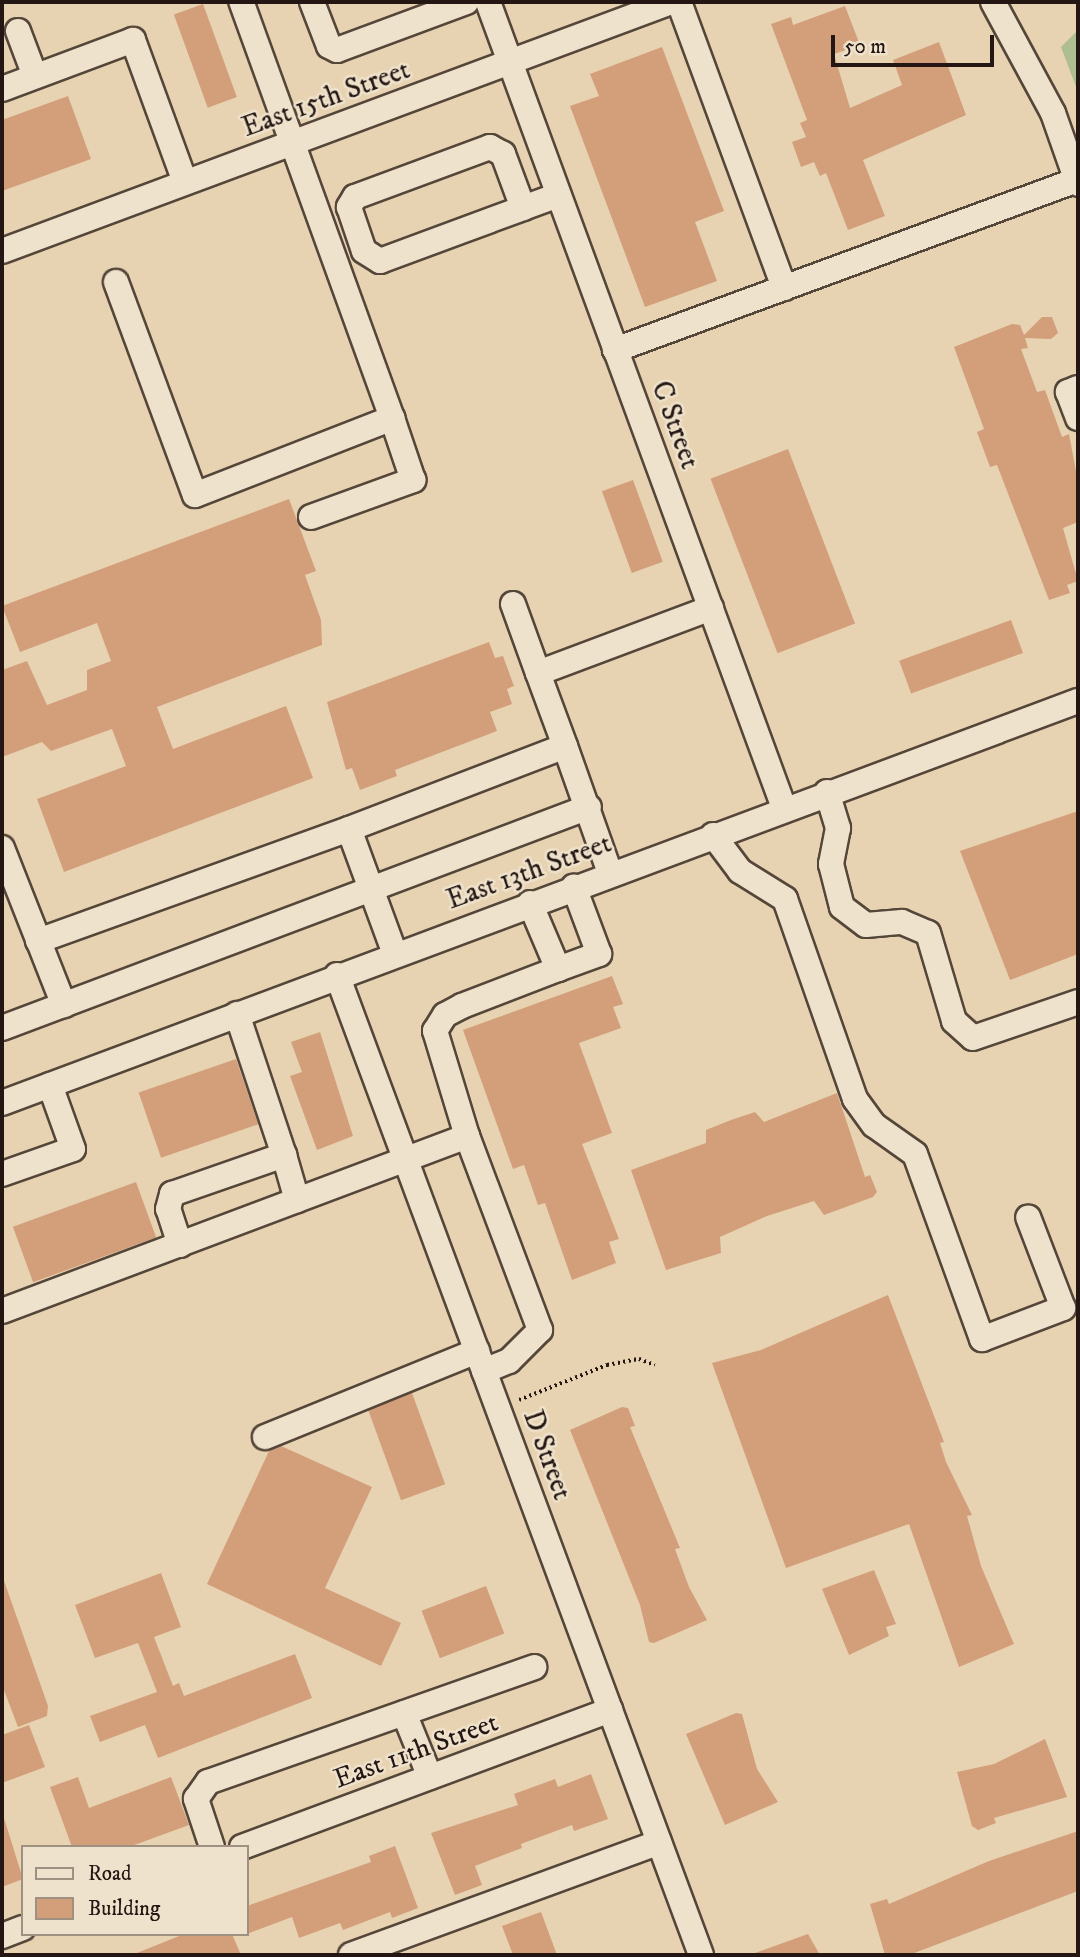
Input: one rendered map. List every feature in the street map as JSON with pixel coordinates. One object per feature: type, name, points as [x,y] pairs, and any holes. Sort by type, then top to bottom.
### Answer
[{"type":"street","points":[[241,2],[413,480],[311,517]]},
{"type":"street","points":[[312,2],[329,46],[337,50],[466,2]]},
{"type":"street","name":"C Street","points":[[488,2],[784,808]]},
{"type":"street","name":"East 15th Street","points":[[2,251],[671,2]]},
{"type":"street","points":[[678,2],[784,288]]},
{"type":"street","points":[[615,350],[1078,182],[1053,113],[993,2]]},
{"type":"street","points":[[18,31],[35,76]]},
{"type":"street","points":[[2,89],[133,40],[185,182]]},
{"type":"street","points":[[523,208],[503,154],[490,146],[355,197],[349,207],[364,251],[380,261],[523,208],[558,195]]},
{"type":"street","points":[[116,282],[195,495],[392,418]]},
{"type":"street","points":[[1078,388],[1068,392],[1078,418]]},
{"type":"street","points":[[513,604],[589,807],[610,873]]},
{"type":"street","points":[[538,673],[710,608]]},
{"type":"street","name":"East 13th Street","points":[[2,1103],[610,873],[1078,701]]},
{"type":"street","points":[[38,942],[349,829],[565,746]]},
{"type":"street","points":[[827,792],[838,828],[831,864],[842,907],[866,925],[902,922],[928,933],[954,1021],[973,1038],[1078,1002]]},
{"type":"street","points":[[2,1028],[372,892],[589,807]]},
{"type":"street","points":[[349,829],[395,954]]},
{"type":"street","points":[[713,835],[740,871],[785,899],[855,1099],[874,1125],[915,1154],[982,1339],[1063,1308],[1028,1217]]},
{"type":"street","points":[[2,848],[64,1005]]},
{"type":"street","points":[[265,1437],[480,1361],[509,1361],[540,1330],[467,1136],[435,1031],[445,1015],[462,1006],[599,954],[574,887]]},
{"type":"street","points":[[530,903],[558,969]]},
{"type":"street","name":"D Street","points":[[337,975],[701,1955]]},
{"type":"street","points":[[237,1014],[298,1200]]},
{"type":"street","points":[[2,1174],[74,1149],[50,1085]]},
{"type":"street","points":[[2,1311],[467,1136]]},
{"type":"street","points":[[180,1245],[168,1209],[172,1195],[284,1155]]},
{"type":"street","points":[[211,1845],[196,1799],[208,1783],[534,1667]]},
{"type":"street","name":"East 11th Street","points":[[247,1845],[610,1710]]},
{"type":"street","points":[[404,1713],[430,1777]]},
{"type":"street","points":[[351,1955],[659,1842]]},
{"type":"street","points":[[2,1936],[21,1929]]},
{"type":"path","points":[[498,1408],[607,1365],[639,1359],[655,1365]]},
{"type":"green space","points":[[1078,30],[1078,92],[1061,47]]},
{"type":"building","points":[[203,4],[237,97],[208,108],[174,15]]},
{"type":"building","points":[[845,6],[860,45],[834,54],[850,108],[902,85],[893,60],[939,42],[966,115],[863,160],[885,216],[848,230],[826,173],[820,176],[814,162],[801,167],[792,142],[806,137],[800,123],[807,120],[771,24],[791,17],[793,25]]},
{"type":"building","points":[[662,47],[724,211],[695,222],[717,281],[645,307],[570,106],[599,96],[590,74]]},
{"type":"building","points":[[68,96],[91,159],[2,191],[2,120]]},
{"type":"building","points":[[1042,317],[1052,317],[1058,333],[1051,339],[1025,338],[1028,348],[1021,349],[1037,392],[1045,390],[1062,437],[1069,434],[1078,482],[1078,522],[1063,528],[1078,581],[1067,585],[1070,593],[1049,600],[997,465],[990,467],[977,432],[984,429],[954,347],[1012,324],[1020,325],[1024,335]]},
{"type":"building","points":[[788,449],[855,624],[778,653],[711,479]]},
{"type":"building","points":[[633,480],[663,562],[632,573],[602,491]]},
{"type":"building","points":[[289,499],[316,571],[305,575],[321,620],[322,645],[157,707],[173,749],[286,706],[313,778],[64,872],[37,799],[126,766],[112,729],[51,751],[42,742],[2,757],[2,670],[27,661],[47,705],[87,690],[87,670],[111,661],[97,623],[20,652],[2,606]]},
{"type":"building","points":[[1011,620],[1023,653],[911,694],[899,661]]},
{"type":"building","points":[[489,642],[495,658],[503,656],[514,686],[507,689],[512,704],[490,712],[497,731],[395,770],[397,776],[360,790],[352,768],[346,770],[327,702]]},
{"type":"building","points":[[1078,811],[1078,954],[1010,980],[960,851]]},
{"type":"building","points":[[612,976],[623,1004],[613,1007],[621,1028],[579,1043],[612,1133],[582,1144],[619,1239],[609,1242],[616,1263],[572,1280],[545,1203],[538,1205],[524,1165],[513,1169],[463,1030]]},
{"type":"building","points":[[320,1032],[353,1136],[317,1150],[290,1076],[302,1072],[291,1042]]},
{"type":"building","points":[[236,1059],[258,1124],[161,1158],[139,1093]]},
{"type":"building","points":[[837,1093],[865,1177],[870,1175],[877,1192],[873,1197],[824,1215],[814,1201],[767,1216],[720,1237],[721,1253],[666,1270],[631,1170],[706,1143],[706,1130],[731,1120],[755,1112],[764,1122]]},
{"type":"building","points":[[136,1182],[156,1237],[33,1282],[13,1227]]},
{"type":"building","points":[[888,1295],[944,1442],[940,1443],[946,1462],[972,1515],[967,1516],[981,1566],[1014,1644],[959,1667],[909,1524],[786,1568],[712,1363],[761,1350]]},
{"type":"building","points":[[412,1393],[445,1484],[401,1500],[368,1409]]},
{"type":"building","points":[[622,1407],[628,1408],[635,1426],[630,1427],[680,1548],[675,1549],[689,1587],[707,1620],[654,1643],[649,1642],[640,1605],[570,1430]]},
{"type":"building","points":[[281,1446],[372,1487],[325,1588],[401,1623],[381,1666],[207,1584],[269,1451]]},
{"type":"building","points":[[874,1570],[896,1624],[886,1627],[889,1636],[849,1655],[822,1589]]},
{"type":"building","points":[[161,1573],[181,1627],[154,1637],[173,1686],[179,1683],[184,1696],[295,1654],[312,1698],[158,1758],[145,1725],[100,1742],[90,1716],[157,1692],[138,1643],[95,1658],[75,1605]]},
{"type":"building","points":[[2,1575],[48,1706],[47,1716],[18,1727],[2,1685]]},
{"type":"building","points":[[486,1586],[504,1634],[440,1658],[422,1611]]},
{"type":"building","points":[[736,1713],[742,1714],[757,1769],[778,1802],[725,1825],[686,1734]]},
{"type":"building","points":[[29,1725],[45,1767],[2,1783],[2,1735]]},
{"type":"building","points":[[1045,1739],[1067,1797],[994,1818],[996,1823],[978,1830],[972,1826],[957,1772],[994,1764]]},
{"type":"building","points":[[591,1774],[608,1819],[574,1831],[572,1825],[521,1844],[522,1848],[475,1866],[482,1885],[455,1895],[431,1833],[518,1805],[514,1794],[555,1779],[558,1787]]},
{"type":"building","points":[[78,1777],[89,1808],[171,1777],[189,1825],[134,1845],[71,1845],[50,1787]]},
{"type":"building","points":[[2,1818],[21,1873],[21,1880],[2,1887]]},
{"type":"building","points":[[1078,1831],[1078,1891],[909,1955],[885,1955],[870,1904],[887,1899],[889,1904],[989,1861]]},
{"type":"building","points":[[395,1846],[418,1908],[392,1918],[390,1912],[343,1930],[340,1923],[299,1938],[292,1917],[248,1934],[248,1906],[371,1862],[369,1856]]},
{"type":"building","points":[[541,1912],[557,1955],[513,1955],[502,1926]]},
{"type":"building","points":[[808,1934],[820,1955],[755,1955],[755,1953]]},
{"type":"building","points":[[179,1936],[233,1936],[241,1955],[132,1955]]}]
